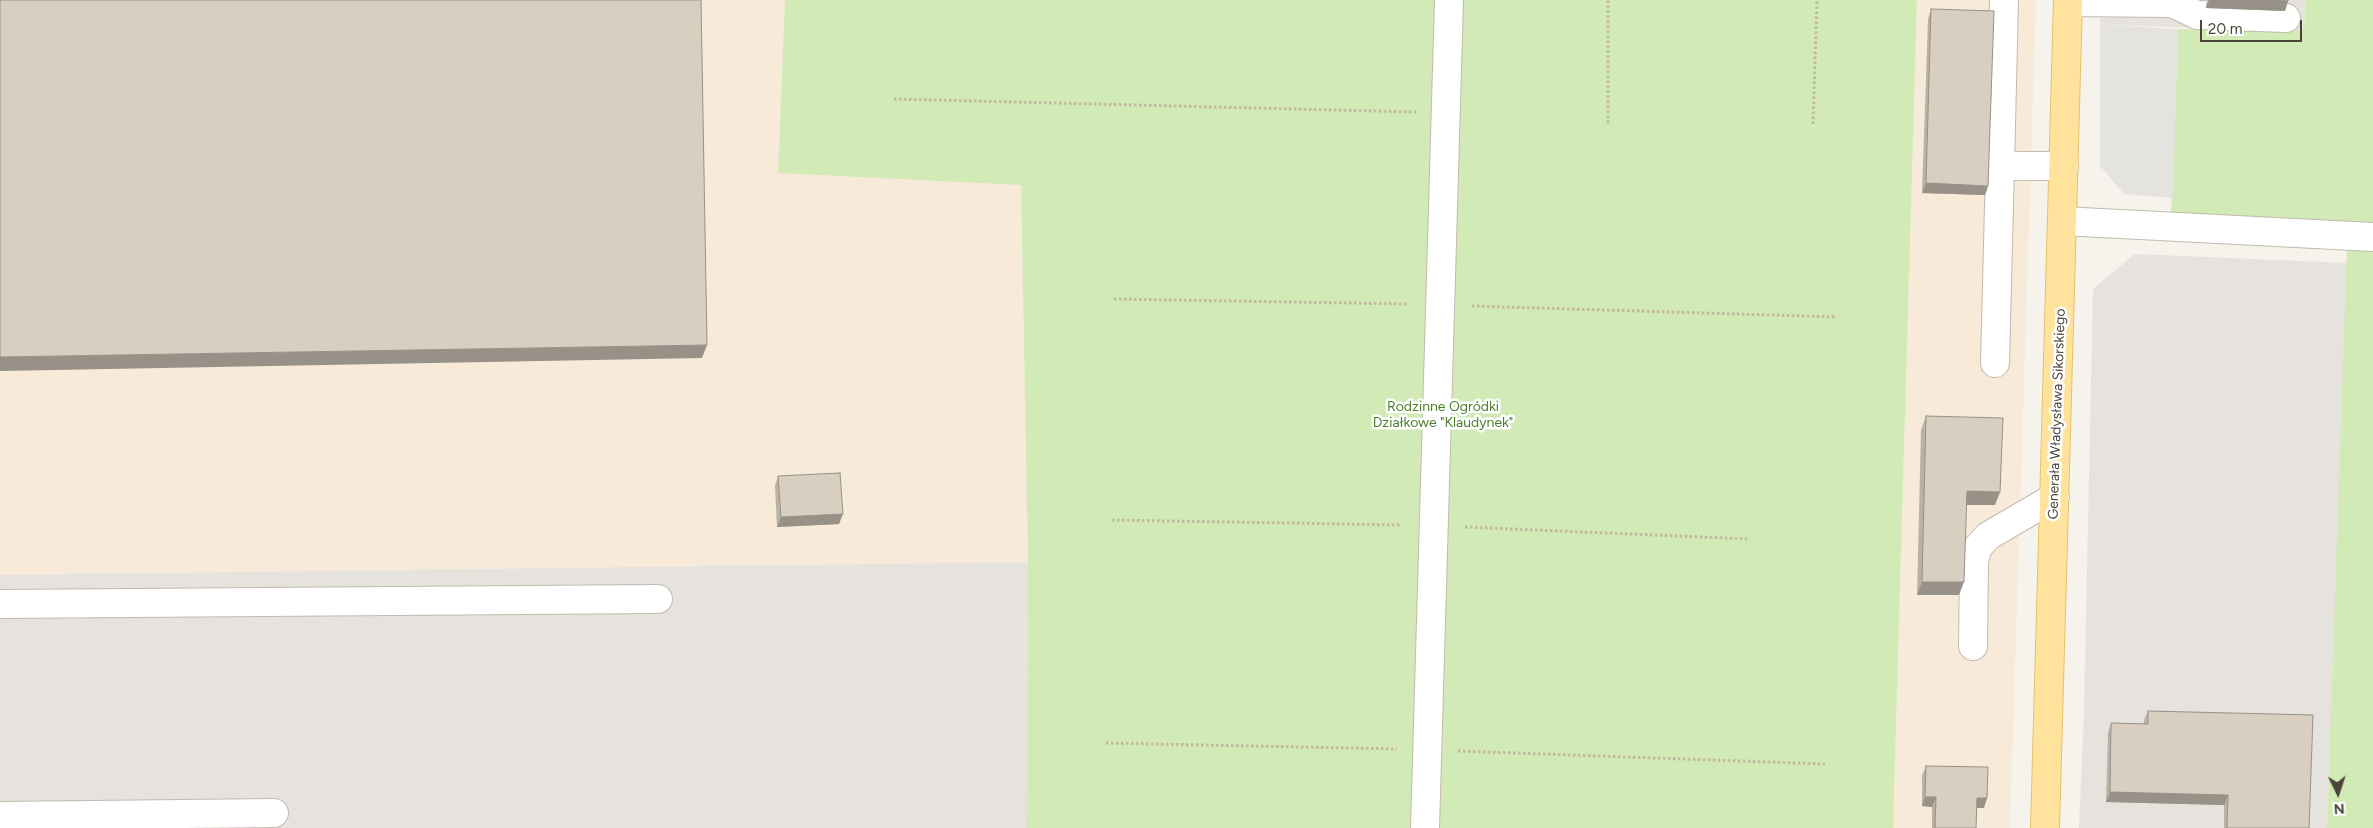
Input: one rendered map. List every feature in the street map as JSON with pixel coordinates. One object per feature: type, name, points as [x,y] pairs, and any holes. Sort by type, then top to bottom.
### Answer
[{"type":"main road","name":"Generała Władysława Sikorskiego","points":[[2045,828],[2068,1]]},
{"type":"lane","points":[[1426,828],[1449,0]]},
{"type":"lane","points":[[1995,363],[2004,0]]},
{"type":"lane","points":[[2068,1],[2172,3],[2197,15],[2286,18]]},
{"type":"lane","points":[[2000,166],[2064,166]]},
{"type":"lane","points":[[2062,221],[2373,237]]},
{"type":"lane","points":[[1973,646],[1974,560],[1978,547],[1988,536],[2055,496]]},
{"type":"lane","points":[[0,604],[658,599]]},
{"type":"lane","points":[[0,816],[274,813]]},
{"type":"path","points":[[1608,0],[1608,123]]},
{"type":"path","points":[[1813,124],[1817,0]]},
{"type":"path","points":[[894,99],[1446,112]]},
{"type":"path","points":[[1114,299],[1441,305],[1837,317]]},
{"type":"path","points":[[1106,742],[1428,750],[1825,764]]},
{"type":"shaded area","points":[[0,0],[785,0],[778,173],[1021,184],[1028,562],[0,575]]},
{"type":"shaded area","points":[[1917,0],[2036,0],[2010,828],[1893,828]]},
{"type":"shaded area","points":[[2101,0],[2305,0],[2304,31],[2100,25]]},
{"type":"shaded area","points":[[2100,25],[2178,29],[2173,198],[2124,194],[2100,166]]},
{"type":"shaded area","points":[[2135,254],[2347,263],[2327,828],[2079,828],[2084,711],[2093,289]]},
{"type":"shaded area","points":[[1028,562],[1027,828],[0,828],[0,575]]},
{"type":"green space","name":"Rodzinne Ogródki Działkowe \"Klaudynek\"","points":[[785,0],[1917,0],[1893,828],[1027,828],[1028,562],[1021,185],[778,173]]},
{"type":"green space","points":[[2305,0],[2373,0],[2373,227],[2171,216],[2178,29],[2304,31]]},
{"type":"green space","points":[[2347,248],[2373,249],[2373,828],[2327,828]]},
{"type":"building","points":[[0,0],[701,0],[707,345],[0,357]]},
{"type":"building","points":[[2254,0],[2288,0],[2288,1]]},
{"type":"building","points":[[1931,9],[1994,11],[1988,186],[1926,183]]},
{"type":"building","points":[[1926,416],[2003,418],[2000,492],[1967,491],[1964,582],[1922,582]]},
{"type":"building","points":[[840,473],[843,514],[781,517],[778,476]]},
{"type":"building","points":[[2148,711],[2313,715],[2309,828],[2227,828],[2228,795],[2110,792],[2111,723],[2148,724]]},
{"type":"building","points":[[1926,766],[1988,767],[1987,798],[1977,798],[1976,828],[1935,828],[1936,797],[1925,797]]}]
